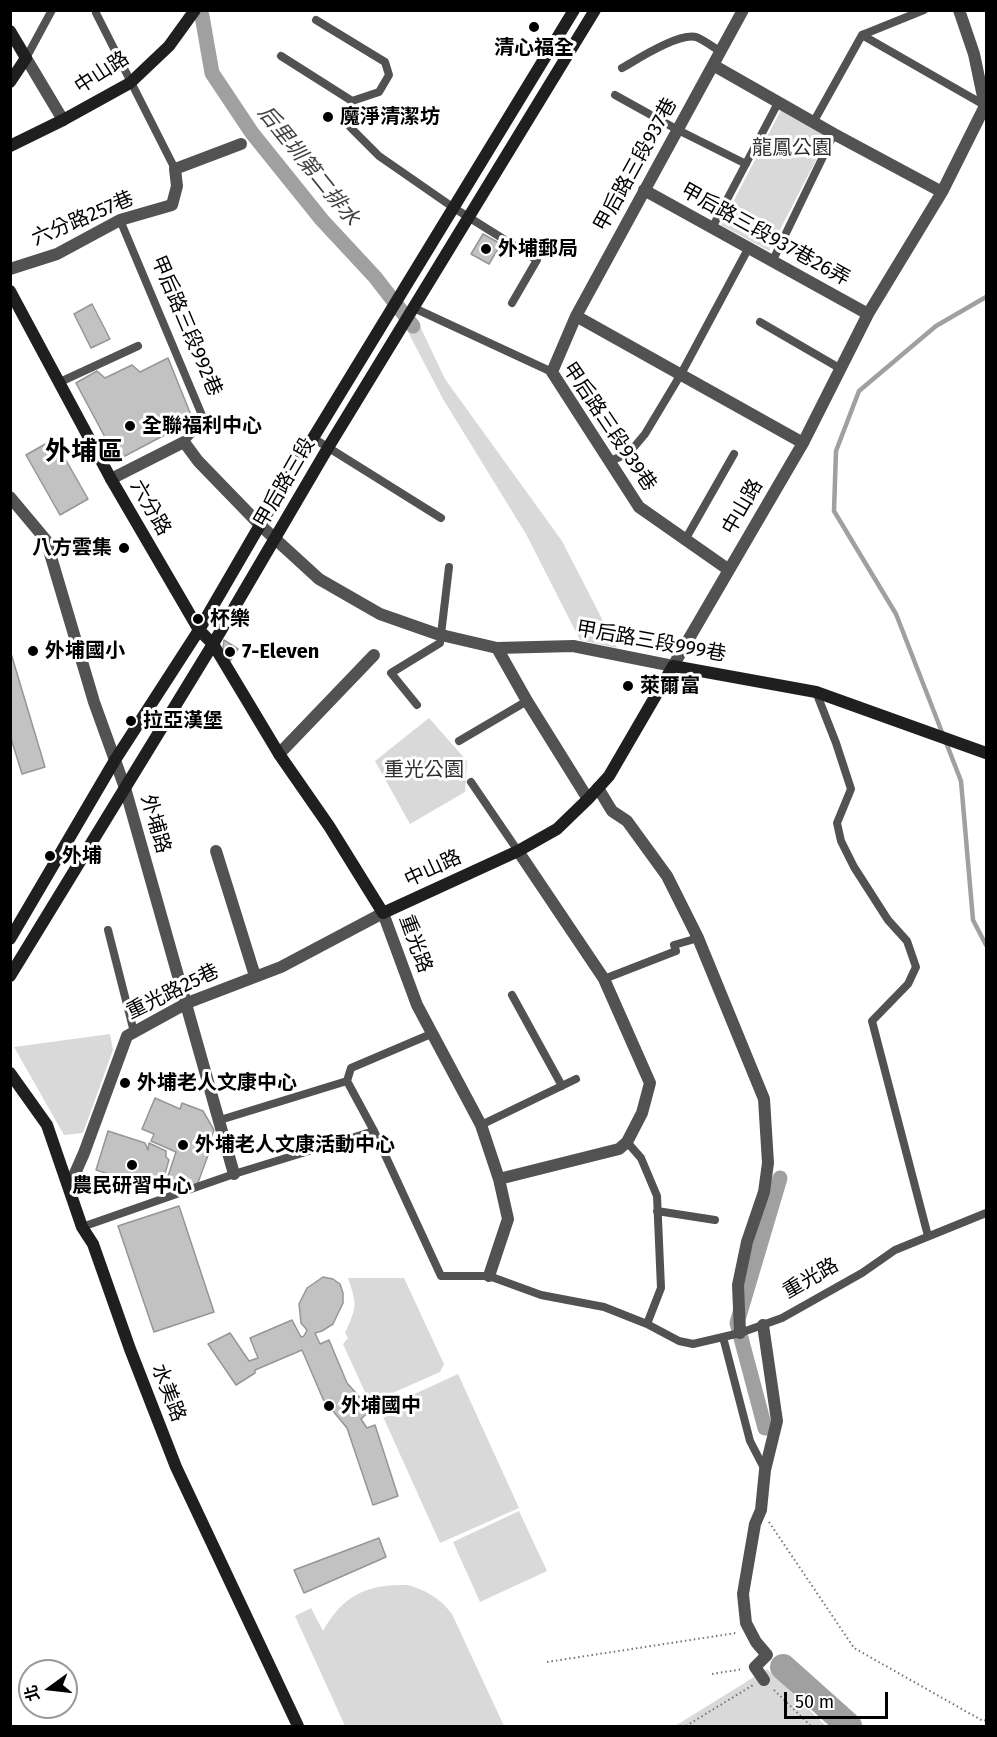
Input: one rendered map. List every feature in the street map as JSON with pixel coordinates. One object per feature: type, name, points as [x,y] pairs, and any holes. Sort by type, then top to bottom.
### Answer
[{"type":"street","name":"中山路","points":[[10,146],[130,83],[169,46],[195,10]]},
{"type":"street","name":"甲后路三段","points":[[10,939],[116,760],[199,630],[260,525],[574,10]]},
{"type":"street","name":"甲后路三段","points":[[10,976],[213,644],[329,446],[596,10]]},
{"type":"street","name":"甲后路三段937巷","points":[[552,372],[576,316],[743,10]]},
{"type":"street","points":[[959,10],[974,54],[986,106]]},
{"type":"street","points":[[10,31],[63,120]]},
{"type":"street","points":[[10,82],[26,58]]},
{"type":"street","points":[[713,65],[942,192]]},
{"type":"street","name":"中山路","points":[[383,913],[518,851],[557,829],[609,776],[803,443],[868,314],[942,192],[986,106]]},
{"type":"street","points":[[175,169],[241,144]]},
{"type":"street","name":"六分路257巷","points":[[10,269],[57,254],[120,220],[172,205],[177,186],[175,169]]},
{"type":"street","name":"甲后路三段937巷26弄","points":[[644,190],[868,314]]},
{"type":"street","name":"六分路","points":[[10,291],[111,479],[199,630],[213,644]]},
{"type":"street","points":[[576,316],[803,443]]},
{"type":"street","name":"甲后路三段939巷","points":[[552,372],[639,507],[729,570]]},
{"type":"street","points":[[184,442],[198,461],[260,525]]},
{"type":"street","name":"甲后路三段992巷","points":[[111,479],[184,442]]},
{"type":"street","name":"外埔路","points":[[10,497],[46,540],[94,702],[125,788],[234,1174]]},
{"type":"street","name":"甲后路三段999巷","points":[[260,525],[319,579],[380,614],[442,636],[496,648],[573,646],[816,692],[987,753]]},
{"type":"street","name":"重光路","points":[[213,644],[279,754],[329,826],[383,913],[403,970],[431,1034],[481,1125],[499,1179],[508,1219],[489,1276]]},
{"type":"street","points":[[496,648],[588,799]]},
{"type":"street","points":[[279,754],[374,655]]},
{"type":"street","points":[[598,788],[612,811],[627,821],[667,876],[699,938],[765,1098],[768,1163],[764,1191],[747,1242],[738,1285],[740,1334]]},
{"type":"street","points":[[216,851],[255,976]]},
{"type":"street","points":[[499,1179],[619,1149],[627,1142],[642,1113],[650,1083],[604,979],[518,851]]},
{"type":"street","name":"重光路25巷","points":[[69,1187],[84,1153],[126,1036],[187,1003],[281,968],[383,913]]},
{"type":"street","name":"水美路","points":[[10,1073],[47,1125],[82,1227],[93,1244],[130,1349],[176,1467],[298,1726]]},
{"type":"street","points":[[762,1325],[777,1421],[765,1470],[761,1510],[755,1524],[742,1594],[746,1623],[756,1642],[767,1655],[755,1667],[764,1680]]},
{"type":"lane","points":[[26,58],[52,10]]},
{"type":"lane","points":[[814,121],[862,35],[924,10]]},
{"type":"lane","points":[[96,13],[175,169]]},
{"type":"lane","points":[[316,20],[385,62],[389,75],[379,92],[352,101]]},
{"type":"lane","points":[[862,35],[986,106]]},
{"type":"lane","points":[[622,68],[668,44],[688,37],[696,38],[720,52]]},
{"type":"lane","points":[[281,56],[352,101]]},
{"type":"lane","points":[[615,95],[746,164]]},
{"type":"lane","points":[[352,101],[350,127],[379,156],[469,218],[537,260],[512,303]]},
{"type":"lane","points":[[712,228],[779,101]]},
{"type":"lane","points":[[772,262],[834,134]]},
{"type":"lane","name":"甲后路三段992巷","points":[[120,220],[204,420],[184,442]]},
{"type":"lane","points":[[608,462],[629,453],[645,434],[681,374],[748,249]]},
{"type":"lane","name":"甲后路三段939巷","points":[[414,308],[552,372]]},
{"type":"lane","points":[[760,322],[841,369]]},
{"type":"lane","points":[[60,382],[138,346]]},
{"type":"lane","points":[[314,438],[441,518]]},
{"type":"lane","points":[[685,540],[734,454]]},
{"type":"lane","points":[[417,705],[392,673],[440,643],[449,567]]},
{"type":"lane","points":[[816,692],[851,789],[837,823],[841,841],[854,867],[888,920],[907,940],[916,967],[908,984],[872,1021],[928,1236]]},
{"type":"lane","points":[[459,741],[527,701]]},
{"type":"lane","points":[[471,782],[518,851]]},
{"type":"lane","points":[[108,930],[134,1032]]},
{"type":"lane","points":[[604,979],[676,951],[674,945],[699,938]]},
{"type":"lane","points":[[512,995],[561,1086]]},
{"type":"lane","points":[[82,1227],[234,1174],[374,1131],[347,1081],[351,1068],[431,1034]]},
{"type":"lane","points":[[481,1125],[576,1079]]},
{"type":"lane","points":[[220,1120],[347,1081]]},
{"type":"lane","name":"重光路","points":[[374,1131],[441,1276],[489,1276],[541,1295],[604,1307],[647,1324],[679,1341],[693,1344],[740,1334],[782,1318],[862,1273],[895,1250],[987,1213]]},
{"type":"lane","points":[[627,1142],[641,1158],[657,1196],[662,1288],[647,1324]]},
{"type":"lane","points":[[657,1211],[715,1220]]},
{"type":"lane","points":[[723,1337],[750,1441],[765,1470]]},
{"type":"path","points":[[761,1510],[854,1648],[983,1720],[987,1720]]},
{"type":"path","points":[[547,1662],[750,1631]]},
{"type":"path","points":[[711,1674],[755,1667]]},
{"type":"path","points":[[686,1726],[764,1680],[811,1726]]},
{"type":"green space","name":"龍鳳公園","points":[[781,110],[829,135],[769,251],[721,225]]},
{"type":"green space","points":[[419,324],[445,379],[562,541],[617,648],[580,640],[526,534],[443,399],[408,332]]},
{"type":"green space","name":"重光公園","points":[[429,718],[467,761],[465,792],[410,824],[375,761]]},
{"type":"green space","points":[[110,1034],[113,1050],[83,1133],[64,1135],[14,1047]]},
{"type":"green space","points":[[348,1278],[404,1278],[444,1364],[440,1372],[370,1403],[343,1344],[348,1338],[345,1333],[354,1306]]},
{"type":"green space","points":[[458,1374],[519,1508],[440,1543],[380,1410]]},
{"type":"green space","points":[[519,1511],[547,1571],[480,1602],[453,1542]]},
{"type":"green space","points":[[408,1585],[433,1596],[452,1614],[504,1726],[345,1726],[295,1616],[311,1608],[323,1631],[339,1608],[358,1594],[380,1587]]},
{"type":"green space","points":[[767,1669],[826,1726],[675,1726]]},
{"type":"building","name":"外埔郵局","points":[[483,234],[501,244],[489,264],[471,254]]},
{"type":"building","points":[[92,304],[110,339],[91,348],[74,314]]},
{"type":"building","points":[[168,358],[193,420],[123,457],[114,454],[76,383],[97,371],[105,378],[132,365],[140,372]]},
{"type":"building","points":[[54,439],[88,499],[60,515],[26,455]]},
{"type":"building","name":"7-Eleven","points":[[224,640],[238,649],[230,661],[223,648]]},
{"type":"building","points":[[10,650],[45,767],[22,774],[10,735]]},
{"type":"building","name":"外埔老人文康活動中心","points":[[155,1098],[180,1109],[182,1103],[203,1111],[214,1130],[207,1148],[210,1150],[196,1188],[187,1182],[183,1191],[166,1182],[176,1152],[151,1141],[154,1134],[142,1129]]},
{"type":"building","name":"農民研習中心","points":[[108,1131],[145,1143],[148,1150],[149,1143],[166,1151],[166,1157],[169,1160],[160,1190],[96,1170]]},
{"type":"building","points":[[179,1206],[214,1312],[154,1332],[118,1226]]},
{"type":"building","points":[[323,1277],[333,1279],[340,1284],[343,1303],[333,1324],[315,1333],[320,1344],[329,1340],[347,1383],[371,1410],[361,1419],[367,1428],[375,1425],[398,1496],[373,1505],[347,1428],[323,1399],[302,1350],[255,1370],[255,1373],[236,1385],[208,1344],[230,1333],[249,1361],[258,1358],[250,1338],[292,1320],[301,1337],[304,1336],[307,1330],[301,1323],[299,1304],[307,1288]]},
{"type":"building","points":[[379,1538],[386,1557],[304,1593],[294,1570]]},
{"type":"waterway","name":"后里圳第二排水","points":[[202,16],[212,73],[252,133],[322,220],[375,277],[413,326]]},
{"type":"waterway","points":[[986,297],[936,326],[859,391],[836,451],[834,511],[896,614],[961,781],[973,920],[986,945]]},
{"type":"waterway","name":"后里圳第二排水","points":[[765,1428],[737,1323],[780,1178]]},
{"type":"waterway","points":[[783,1667],[849,1726]]},
{"type":"place","name":"清心福全","points":[[534,27]]},
{"type":"place","name":"魔淨清潔坊","points":[[328,117]]},
{"type":"place","name":"外埔郵局","points":[[486,249]]},
{"type":"place","name":"全聯福利中心","points":[[130,426]]},
{"type":"place","name":"八方雲集","points":[[124,548]]},
{"type":"place","name":"杯樂","points":[[198,619]]},
{"type":"place","name":"外埔國小","points":[[33,651]]},
{"type":"place","name":"7-Eleven","points":[[230,652]]},
{"type":"place","name":"萊爾富","points":[[628,686]]},
{"type":"place","name":"拉亞漢堡","points":[[131,721]]},
{"type":"place","name":"外埔","points":[[50,856]]},
{"type":"place","name":"外埔老人文康中心","points":[[125,1083]]},
{"type":"place","name":"外埔老人文康活動中心","points":[[183,1145]]},
{"type":"place","name":"農民研習中心","points":[[132,1165]]},
{"type":"place","name":"外埔國中","points":[[329,1406]]},
{"type":"district","name":"外埔區","points":[[84,453]]}]
